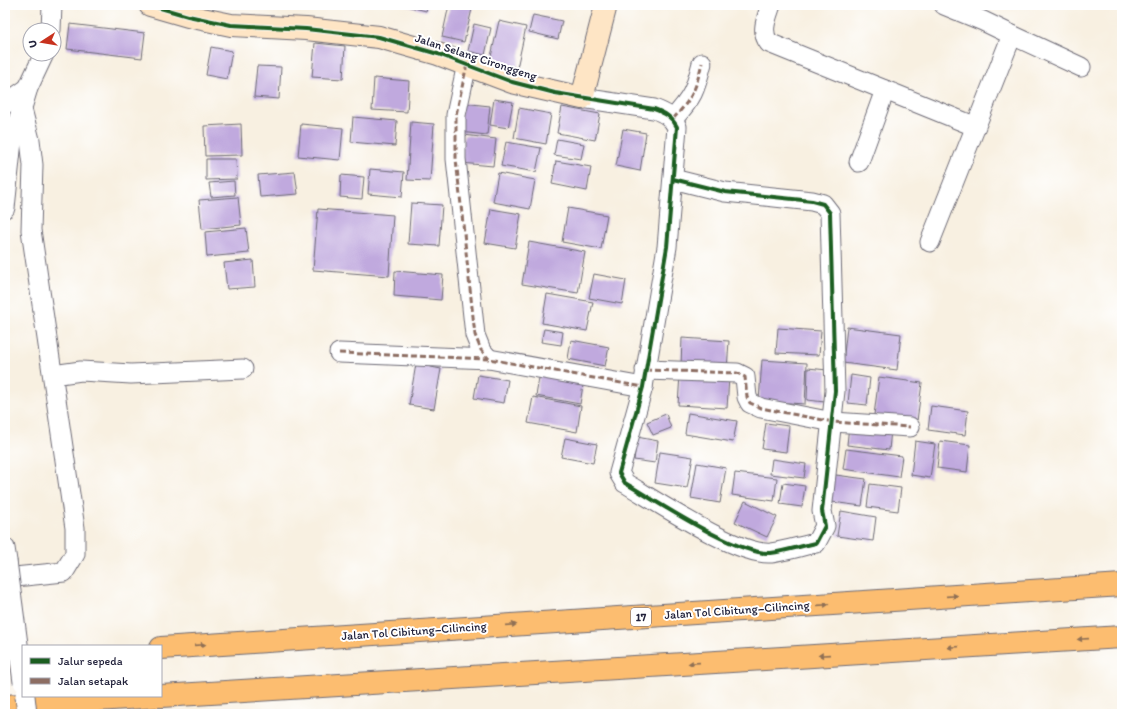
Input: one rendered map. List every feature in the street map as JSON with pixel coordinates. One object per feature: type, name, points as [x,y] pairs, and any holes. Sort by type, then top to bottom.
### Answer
[{"type":"highway","name":"Jalan Tol Cibitung–Cilincing","points":[[162,648],[1122,585]]},
{"type":"highway","points":[[162,696],[1122,637]]},
{"type":"highway","points":[[5,658],[22,657]]},
{"type":"highway","points":[[5,706],[143,697]]},
{"type":"street","points":[[51,22],[52,5]]},
{"type":"street","name":"Jalan Selang Cironggeng","points":[[150,5],[188,16],[231,25],[306,29],[379,37],[467,64],[512,82],[582,98]]},
{"type":"street","points":[[606,5],[582,98],[654,109],[673,119],[677,127],[667,247],[644,378],[619,474],[625,483],[717,536],[744,549],[770,553],[816,543],[825,526],[822,511],[833,422],[835,367],[830,213],[823,204],[812,201],[725,192],[673,179]]},
{"type":"street","points":[[771,5],[764,31],[765,38],[769,43],[974,126]]},
{"type":"street","points":[[944,5],[983,21],[1081,67]]},
{"type":"street","points":[[930,242],[974,126],[1012,35]]},
{"type":"street","points":[[5,208],[14,107],[28,88],[40,62]]},
{"type":"street","points":[[673,119],[695,91],[702,63]]},
{"type":"street","points":[[467,64],[456,115],[456,159],[475,335],[481,350],[489,359]]},
{"type":"street","points":[[859,162],[885,90]]},
{"type":"street","points":[[14,107],[30,140],[33,165],[31,230],[75,528],[75,554],[64,572],[6,562],[22,675]]},
{"type":"street","points":[[338,353],[489,359],[644,378],[742,374],[745,377],[747,397],[750,403],[761,408],[833,422],[910,427]]},
{"type":"street","points":[[53,375],[81,371],[131,374],[243,369]]},
{"type":"street","points":[[25,697],[27,714]]},
{"type":"building","points":[[403,5],[428,5],[426,11]]},
{"type":"building","points":[[449,5],[473,5],[464,42],[442,37]]},
{"type":"building","points":[[533,15],[562,21],[558,39],[529,32]]},
{"type":"building","points":[[499,21],[526,27],[517,68],[490,61]]},
{"type":"building","points":[[70,24],[145,33],[142,58],[67,49]]},
{"type":"building","points":[[474,24],[491,28],[485,55],[468,51]]},
{"type":"building","points":[[315,43],[345,46],[343,79],[312,77]]},
{"type":"building","points":[[211,47],[232,51],[227,79],[206,75]]},
{"type":"building","points":[[257,66],[281,67],[279,99],[254,97]]},
{"type":"building","points":[[374,78],[409,81],[407,112],[372,110]]},
{"type":"building","points":[[494,99],[513,102],[508,128],[490,125]]},
{"type":"building","points":[[462,103],[490,106],[487,135],[459,132]]},
{"type":"building","points":[[562,107],[600,114],[595,140],[557,133]]},
{"type":"building","points":[[519,108],[551,114],[546,144],[514,138]]},
{"type":"building","points":[[353,117],[397,121],[395,146],[351,142]]},
{"type":"building","points":[[411,122],[434,124],[430,181],[407,180]]},
{"type":"building","points":[[241,124],[242,155],[205,156],[204,126]]},
{"type":"building","points":[[301,124],[343,128],[340,160],[298,156]]},
{"type":"building","points":[[623,129],[646,133],[640,171],[616,166]]},
{"type":"building","points":[[464,135],[496,139],[493,166],[461,163]]},
{"type":"building","points":[[557,139],[584,144],[581,159],[554,155]]},
{"type":"building","points":[[506,142],[541,148],[536,172],[501,166]]},
{"type":"building","points":[[206,159],[236,159],[237,179],[206,180]]},
{"type":"building","points":[[556,161],[591,167],[587,191],[552,184]]},
{"type":"building","points":[[370,169],[404,172],[402,197],[368,194]]},
{"type":"building","points":[[295,172],[298,194],[260,197],[258,175]]},
{"type":"building","points":[[498,173],[535,180],[530,209],[493,202]]},
{"type":"building","points":[[341,175],[364,177],[362,199],[340,197]]},
{"type":"building","points":[[234,181],[235,195],[211,197],[209,183]]},
{"type":"building","points":[[238,197],[241,225],[202,229],[199,200]]},
{"type":"building","points":[[411,203],[442,205],[439,246],[408,244]]},
{"type":"building","points":[[568,208],[607,215],[601,249],[562,242]]},
{"type":"building","points":[[318,209],[393,215],[389,276],[313,270]]},
{"type":"building","points":[[491,209],[521,214],[515,248],[485,243]]},
{"type":"building","points":[[246,228],[249,253],[207,257],[205,232]]},
{"type":"building","points":[[529,242],[585,252],[578,293],[522,284]]},
{"type":"building","points":[[253,260],[255,287],[227,289],[224,263]]},
{"type":"building","points":[[395,271],[443,275],[441,300],[394,296]]},
{"type":"building","points":[[594,274],[626,280],[622,304],[589,298]]},
{"type":"building","points":[[547,294],[593,302],[587,331],[542,323]]},
{"type":"building","points":[[847,327],[901,334],[897,370],[843,363]]},
{"type":"building","points":[[778,328],[821,331],[819,355],[776,353]]},
{"type":"building","points":[[544,329],[563,332],[561,345],[541,342]]},
{"type":"building","points":[[682,338],[729,341],[727,370],[681,367]]},
{"type":"building","points":[[571,340],[609,347],[605,366],[568,359]]},
{"type":"building","points":[[762,360],[807,363],[805,404],[759,401]]},
{"type":"building","points":[[416,364],[441,369],[434,409],[409,405]]},
{"type":"building","points":[[808,368],[827,370],[825,402],[807,400]]},
{"type":"building","points":[[540,372],[584,379],[580,404],[536,396]]},
{"type":"building","points":[[680,374],[729,377],[727,408],[678,405]]},
{"type":"building","points":[[478,375],[508,380],[504,403],[474,398]]},
{"type":"building","points":[[851,375],[870,378],[867,405],[848,403]]},
{"type":"building","points":[[879,377],[922,383],[917,421],[874,415]]},
{"type":"building","points":[[533,397],[581,406],[577,432],[528,423]]},
{"type":"building","points":[[931,406],[968,411],[965,435],[928,430]]},
{"type":"building","points":[[688,413],[737,421],[733,442],[685,434]]},
{"type":"building","points":[[666,414],[671,428],[653,435],[647,422]]},
{"type":"building","points":[[766,423],[789,426],[786,452],[762,449]]},
{"type":"building","points":[[849,425],[891,430],[889,450],[847,445]]},
{"type":"building","points":[[637,437],[658,441],[655,463],[634,460]]},
{"type":"building","points":[[565,438],[597,444],[593,463],[561,457]]},
{"type":"building","points":[[915,441],[935,444],[930,478],[911,475]]},
{"type":"building","points":[[940,441],[970,445],[967,472],[937,468]]},
{"type":"building","points":[[846,449],[902,456],[899,477],[843,469]]},
{"type":"building","points":[[660,452],[693,457],[687,488],[655,483]]},
{"type":"building","points":[[772,459],[806,464],[804,478],[770,474]]},
{"type":"building","points":[[697,463],[726,468],[720,503],[691,498]]},
{"type":"building","points":[[735,473],[777,478],[774,501],[732,495]]},
{"type":"building","points":[[828,474],[866,479],[862,506],[824,501]]},
{"type":"building","points":[[783,483],[805,486],[802,507],[780,504]]},
{"type":"building","points":[[870,484],[901,488],[898,511],[867,507]]},
{"type":"building","points":[[745,501],[777,517],[767,537],[735,522]]},
{"type":"building","points":[[841,511],[876,517],[873,541],[837,536]]},
{"type":"marked path","points":[[673,119],[689,99],[702,63]]},
{"type":"marked path","points":[[467,64],[456,115],[456,159],[475,335],[481,350],[489,359]]},
{"type":"marked path","points":[[339,353],[489,359],[643,387]]},
{"type":"marked path","points":[[645,370],[737,373],[745,377],[747,397],[750,403],[761,408],[833,422],[910,427]]},
{"type":"cycle path","points":[[150,5],[188,16],[231,25],[306,29],[379,37],[438,54],[512,82],[555,93],[654,109],[668,116],[677,127],[667,247],[643,387],[619,473],[625,483],[697,526],[739,546],[757,552],[771,553],[816,543],[825,526],[822,511],[835,391],[830,213],[823,204],[812,201],[725,192],[673,179]]}]
